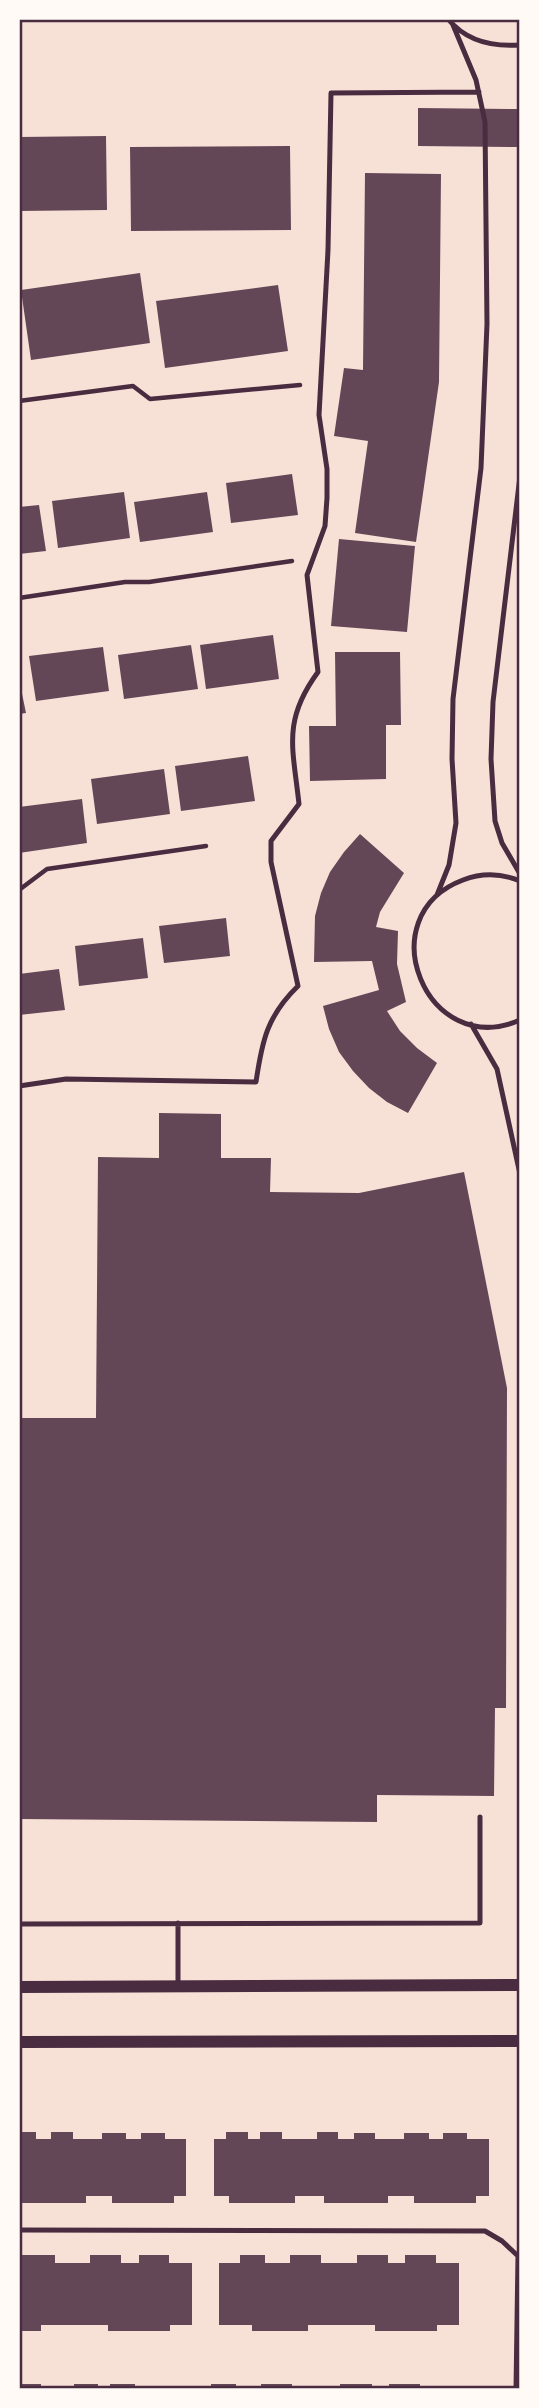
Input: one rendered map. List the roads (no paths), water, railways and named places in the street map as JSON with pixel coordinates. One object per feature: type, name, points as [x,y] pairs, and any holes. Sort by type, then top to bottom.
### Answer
[{"type":"street","points":[[19,1987],[520,1985]]},
{"type":"street","points":[[19,2042],[520,2041]]},
{"type":"lane","points":[[438,895],[449,865],[456,823],[452,759],[453,699],[481,468],[487,324],[485,122],[466,52],[448,19]]},
{"type":"lane","points":[[453,25],[484,43],[520,45]]},
{"type":"lane","points":[[19,1086],[66,1079],[256,1082],[266,1028],[280,1005],[298,986],[271,862],[271,841],[299,804],[291,728],[306,688],[318,672],[307,575],[325,526],[327,498],[327,469],[319,415],[328,250],[331,93],[479,92]]},
{"type":"lane","points":[[520,476],[493,702],[491,759],[495,821],[502,844],[520,874]]},
{"type":"lane","points":[[520,881],[493,875],[473,876],[454,883],[438,895],[425,911],[416,929],[414,949],[416,969],[423,988],[436,1004],[452,1016],[471,1024],[491,1026],[520,1020]]},
{"type":"lane","points":[[471,1024],[497,1069],[520,1174]]},
{"type":"lane","points":[[19,1924],[480,1923],[480,1817]]},
{"type":"lane","points":[[178,1923],[178,1986]]},
{"type":"lane","points":[[19,2230],[485,2231],[502,2241],[518,2256],[516,2389]]}]
